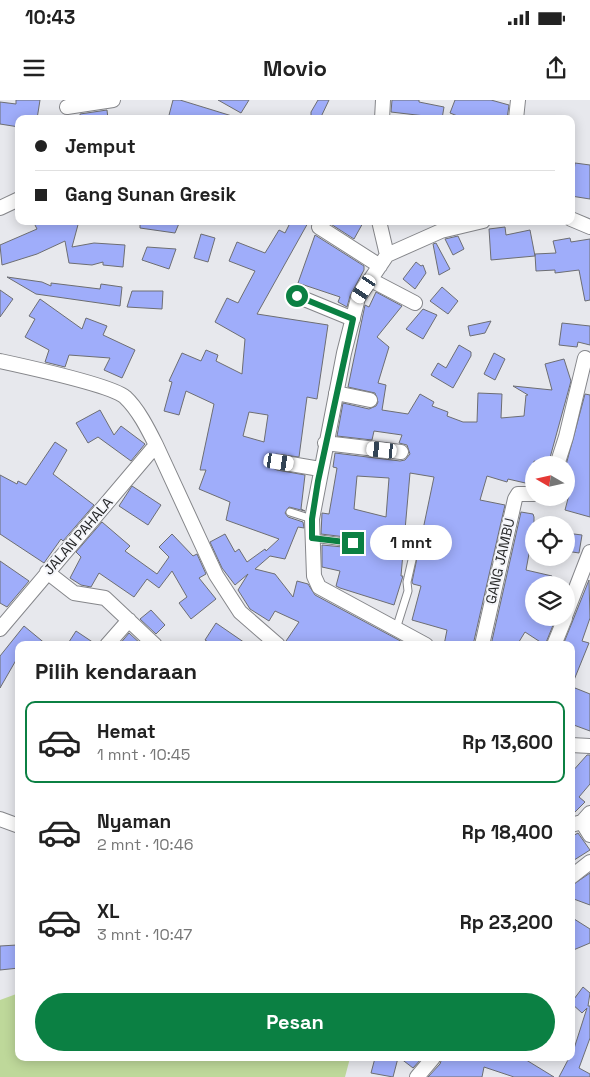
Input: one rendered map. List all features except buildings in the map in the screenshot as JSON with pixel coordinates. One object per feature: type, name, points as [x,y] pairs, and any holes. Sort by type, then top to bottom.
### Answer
[{"type":"street","points":[[66,109],[112,100]]},
{"type":"street","points":[[382,115],[383,100]]},
{"type":"street","points":[[516,115],[518,100]]},
{"type":"street","points":[[0,208],[15,201]]},
{"type":"street","points":[[575,221],[590,227]]},
{"type":"street","points":[[380,225],[384,260]]},
{"type":"street","points":[[419,641],[319,587],[314,576],[312,519],[325,443],[358,298],[384,260],[440,231],[466,225]]},
{"type":"street","points":[[318,227],[384,260]]},
{"type":"street","points":[[370,280],[415,303]]},
{"type":"street","points":[[297,296],[353,319]]},
{"type":"street","points":[[560,456],[584,389],[585,358]]},
{"type":"street","points":[[0,361],[120,394],[133,408],[156,445],[216,576],[240,612],[273,641]]},
{"type":"street","points":[[336,393],[370,400]]},
{"type":"street","points":[[325,443],[402,452]]},
{"type":"street","name":"JALAN PAHALA","points":[[0,629],[156,445]]},
{"type":"street","points":[[279,462],[320,469]]},
{"type":"street","name":"GANG JAMBU","points":[[483,641],[515,499],[518,494],[525,494]]},
{"type":"street","points":[[575,591],[590,552]]},
{"type":"street","points":[[47,572],[74,593],[105,598],[151,641]]},
{"type":"street","points":[[111,641],[129,620]]},
{"type":"street","points":[[556,641],[562,626]]},
{"type":"street","points":[[575,745],[590,746]]},
{"type":"street","points":[[0,818],[15,824]]},
{"type":"street","points":[[581,820],[590,835]]},
{"type":"street","points":[[575,874],[590,862]]},
{"type":"street","points":[[417,1077],[430,1061]]},
{"type":"lane","points":[[290,512],[312,519]]},
{"type":"lane","points":[[312,538],[353,543]]},
{"type":"lane","points":[[396,628],[408,591],[407,582],[414,551]]},
{"type":"green space","points":[[15,994],[15,1061],[349,1061],[345,1077],[0,1077],[0,1000]]},
{"type":"route","points":[[297,296],[353,319],[344,353],[312,519],[312,538],[353,543]]}]
